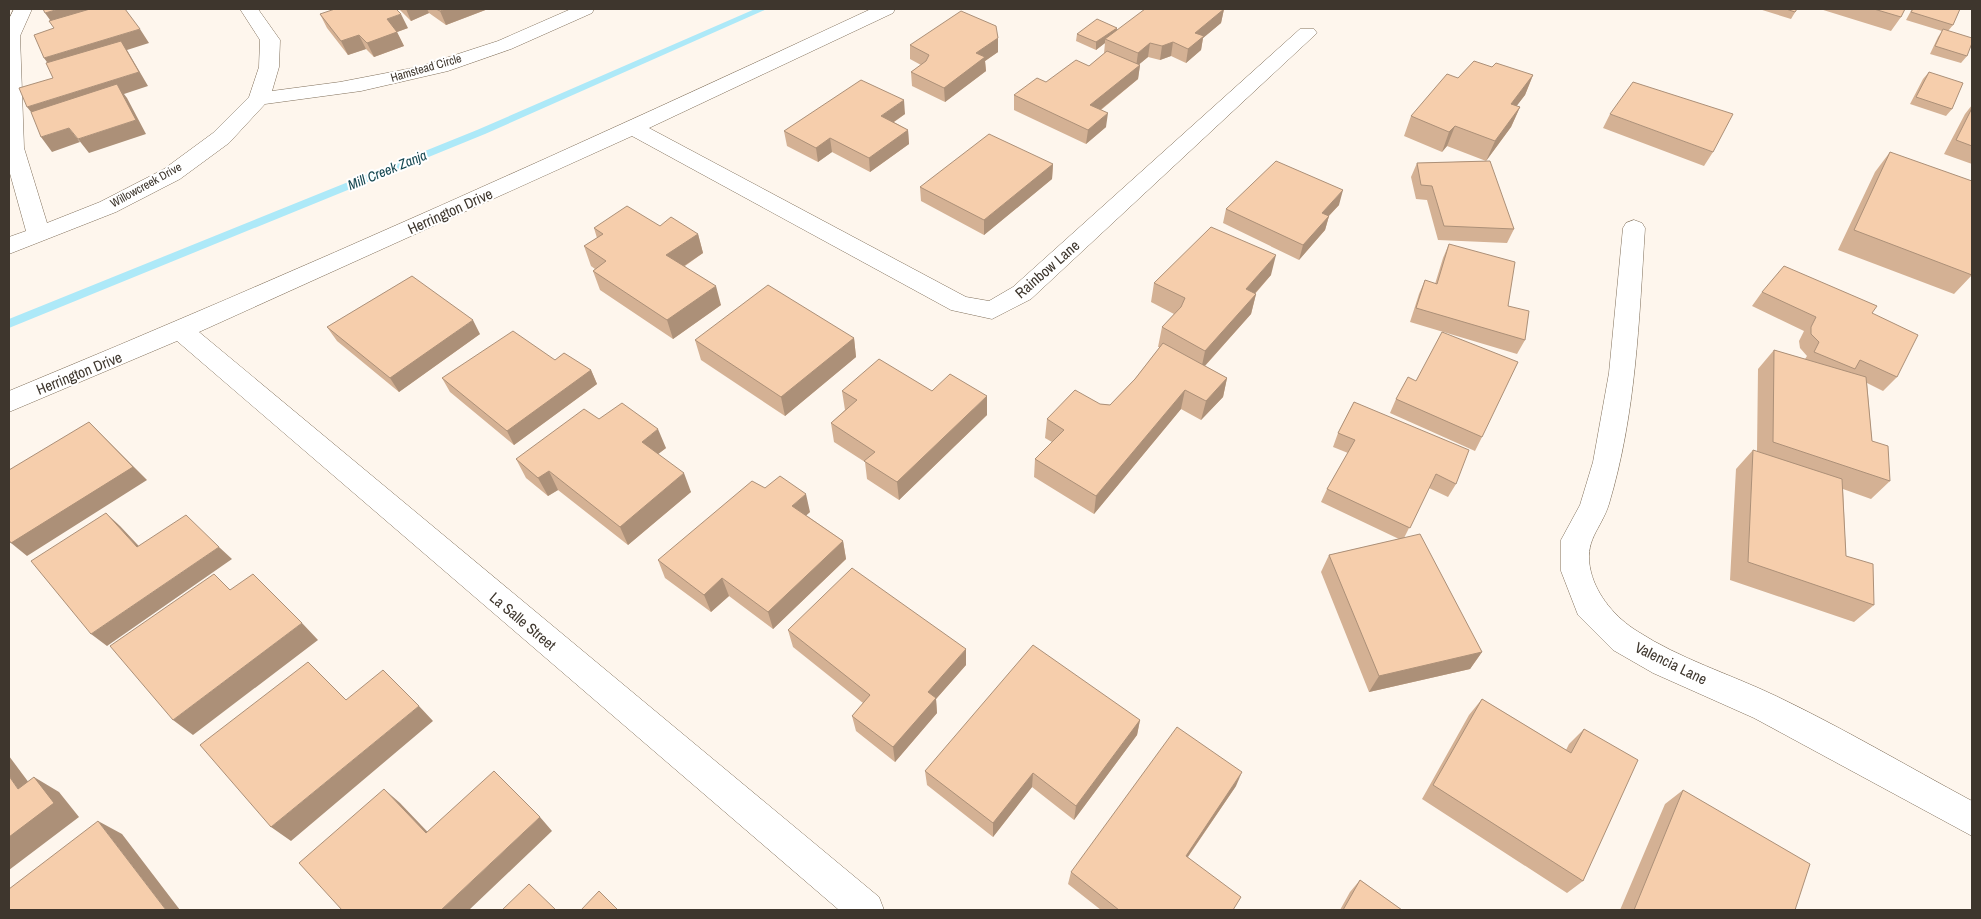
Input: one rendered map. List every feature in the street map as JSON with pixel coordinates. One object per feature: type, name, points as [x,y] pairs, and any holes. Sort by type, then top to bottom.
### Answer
[{"type":"street","points":[[23,9],[10,36],[13,148],[39,235]]},
{"type":"street","name":"Willowcreek Drive","points":[[9,246],[108,207],[172,174],[221,138],[259,99],[269,67],[270,40],[249,9]]},
{"type":"street","name":"Hamstead Circle","points":[[259,99],[340,90],[423,72],[490,49],[585,9]]},
{"type":"street","name":"Herrington Drive","points":[[9,402],[181,331],[634,128],[886,9]]},
{"type":"street","name":"Rainbow Lane","points":[[634,128],[960,304],[992,310],[1022,294],[1306,33]]},
{"type":"street","name":"Valencia Lane","points":[[1634,228],[1622,373],[1607,462],[1594,507],[1576,540],[1576,571],[1589,606],[1624,640],[1664,663],[1765,707],[1972,819]]},
{"type":"street","name":"La Salle Street","points":[[181,331],[866,910]]},
{"type":"building","points":[[43,9],[59,9],[45,13]]},
{"type":"building","points":[[90,9],[125,9],[140,29],[44,58],[34,35],[54,28],[49,21]]},
{"type":"building","points":[[335,9],[396,9],[401,14],[387,19],[397,32],[367,43],[359,35],[341,41],[320,14]]},
{"type":"building","points":[[1145,9],[1224,9],[1195,33],[1204,36],[1188,49],[1173,42],[1162,46],[1150,43],[1138,53],[1105,39]]},
{"type":"building","points":[[1786,9],[1797,9],[1795,12]]},
{"type":"building","points":[[1874,9],[1905,9],[1901,17]]},
{"type":"building","points":[[1913,9],[1960,9],[1953,25],[1911,12]]},
{"type":"building","points":[[961,11],[996,26],[998,38],[976,53],[985,57],[944,88],[911,72],[926,61],[929,55],[910,45]]},
{"type":"building","points":[[1097,19],[1117,28],[1096,42],[1077,34]]},
{"type":"building","points":[[1943,29],[1972,38],[1967,56],[1935,46]]},
{"type":"building","points":[[121,41],[139,72],[27,107],[19,88],[53,78],[46,63]]},
{"type":"building","points":[[1107,51],[1140,65],[1090,105],[1108,113],[1088,130],[1014,95],[1037,78],[1046,82],[1076,60],[1089,66]]},
{"type":"building","points":[[1474,61],[1492,67],[1496,63],[1533,75],[1511,104],[1520,107],[1495,141],[1455,126],[1449,132],[1411,116],[1447,74],[1458,78]]},
{"type":"building","points":[[1929,72],[1963,83],[1952,109],[1916,97]]},
{"type":"building","points":[[861,80],[904,100],[881,116],[908,130],[869,158],[830,138],[816,148],[784,131]]},
{"type":"building","points":[[1633,82],[1733,114],[1713,152],[1610,114]]},
{"type":"building","points":[[117,84],[136,120],[78,139],[69,128],[41,137],[31,112]]},
{"type":"building","points":[[1972,108],[1972,146],[1956,140]]},
{"type":"building","points":[[989,134],[1053,164],[984,220],[920,187]]},
{"type":"building","points":[[1890,152],[1972,181],[1972,275],[1854,230]]},
{"type":"building","points":[[1276,161],[1343,190],[1322,213],[1329,216],[1303,245],[1226,209]]},
{"type":"building","points":[[1490,161],[1514,229],[1444,226],[1432,186],[1421,185],[1417,163]]},
{"type":"building","points":[[627,206],[660,226],[671,217],[698,234],[666,255],[716,286],[667,320],[593,271],[606,261],[584,246],[603,234],[594,228]]},
{"type":"building","points":[[1211,227],[1276,255],[1246,289],[1256,294],[1205,351],[1162,327],[1181,307],[1185,298],[1154,283]]},
{"type":"building","points":[[1449,244],[1515,262],[1508,306],[1529,311],[1525,340],[1416,308],[1425,280],[1437,284]]},
{"type":"building","points":[[1784,266],[1877,306],[1872,313],[1918,335],[1897,377],[1860,360],[1855,369],[1814,352],[1819,342],[1811,334],[1811,327],[1816,317],[1762,292]]},
{"type":"building","points":[[412,276],[473,320],[390,378],[327,327]]},
{"type":"building","points":[[768,285],[854,338],[781,397],[695,340]]},
{"type":"building","points":[[513,331],[555,360],[564,353],[591,370],[507,431],[442,378]]},
{"type":"building","points":[[1442,332],[1518,362],[1482,437],[1396,399],[1408,377],[1416,381]]},
{"type":"building","points":[[1163,343],[1227,378],[1206,401],[1185,390],[1096,496],[1035,459],[1064,430],[1047,419],[1075,390],[1100,404],[1110,405],[1135,379]]},
{"type":"building","points":[[1774,350],[1866,377],[1872,441],[1888,446],[1890,481],[1773,442]]},
{"type":"building","points":[[879,359],[932,391],[950,374],[987,396],[897,482],[864,461],[875,452],[831,423],[857,400],[842,391]]},
{"type":"building","points":[[1354,402],[1469,450],[1456,484],[1436,474],[1410,528],[1327,489],[1355,440],[1338,433]]},
{"type":"building","points":[[622,403],[658,429],[642,442],[684,473],[620,527],[549,471],[538,478],[516,459],[584,409],[599,419]]},
{"type":"building","points":[[89,422],[133,467],[11,543],[9,540],[9,470]]},
{"type":"building","points":[[1753,450],[1842,479],[1846,556],[1873,564],[1874,605],[1748,562]]},
{"type":"building","points":[[780,476],[806,494],[792,506],[843,541],[768,612],[722,578],[704,595],[658,560],[752,481],[765,488]]},
{"type":"building","points":[[106,513],[137,547],[186,515],[219,547],[91,634],[31,561]]},
{"type":"building","points":[[1420,534],[1482,652],[1379,676],[1329,555]]},
{"type":"building","points":[[852,568],[966,649],[928,692],[936,698],[893,747],[852,716],[870,695],[788,630]]},
{"type":"building","points":[[214,574],[230,590],[253,574],[302,623],[173,720],[110,646]]},
{"type":"building","points":[[1033,645],[1140,720],[1076,806],[1033,773],[993,823],[925,771]]},
{"type":"building","points":[[308,662],[346,700],[383,670],[419,706],[271,827],[200,745]]},
{"type":"building","points":[[1482,699],[1571,753],[1584,729],[1638,760],[1583,881],[1433,785]]},
{"type":"building","points":[[1177,727],[1242,772],[1186,856],[1241,897],[1233,910],[1119,910],[1071,872]]},
{"type":"building","points":[[494,771],[540,817],[441,910],[342,910],[299,863],[384,789],[426,833]]},
{"type":"building","points":[[9,776],[18,789],[34,777],[54,803],[9,837]]},
{"type":"building","points":[[1683,790],[1810,864],[1795,910],[1634,910]]},
{"type":"building","points":[[98,821],[166,910],[9,910],[9,889]]},
{"type":"building","points":[[1360,880],[1402,910],[1343,910]]},
{"type":"building","points":[[529,884],[556,910],[502,910]]},
{"type":"building","points":[[599,891],[618,910],[581,910]]},
{"type":"waterway","name":"Mill Creek Zanja","points":[[9,324],[481,132],[762,9]]}]
